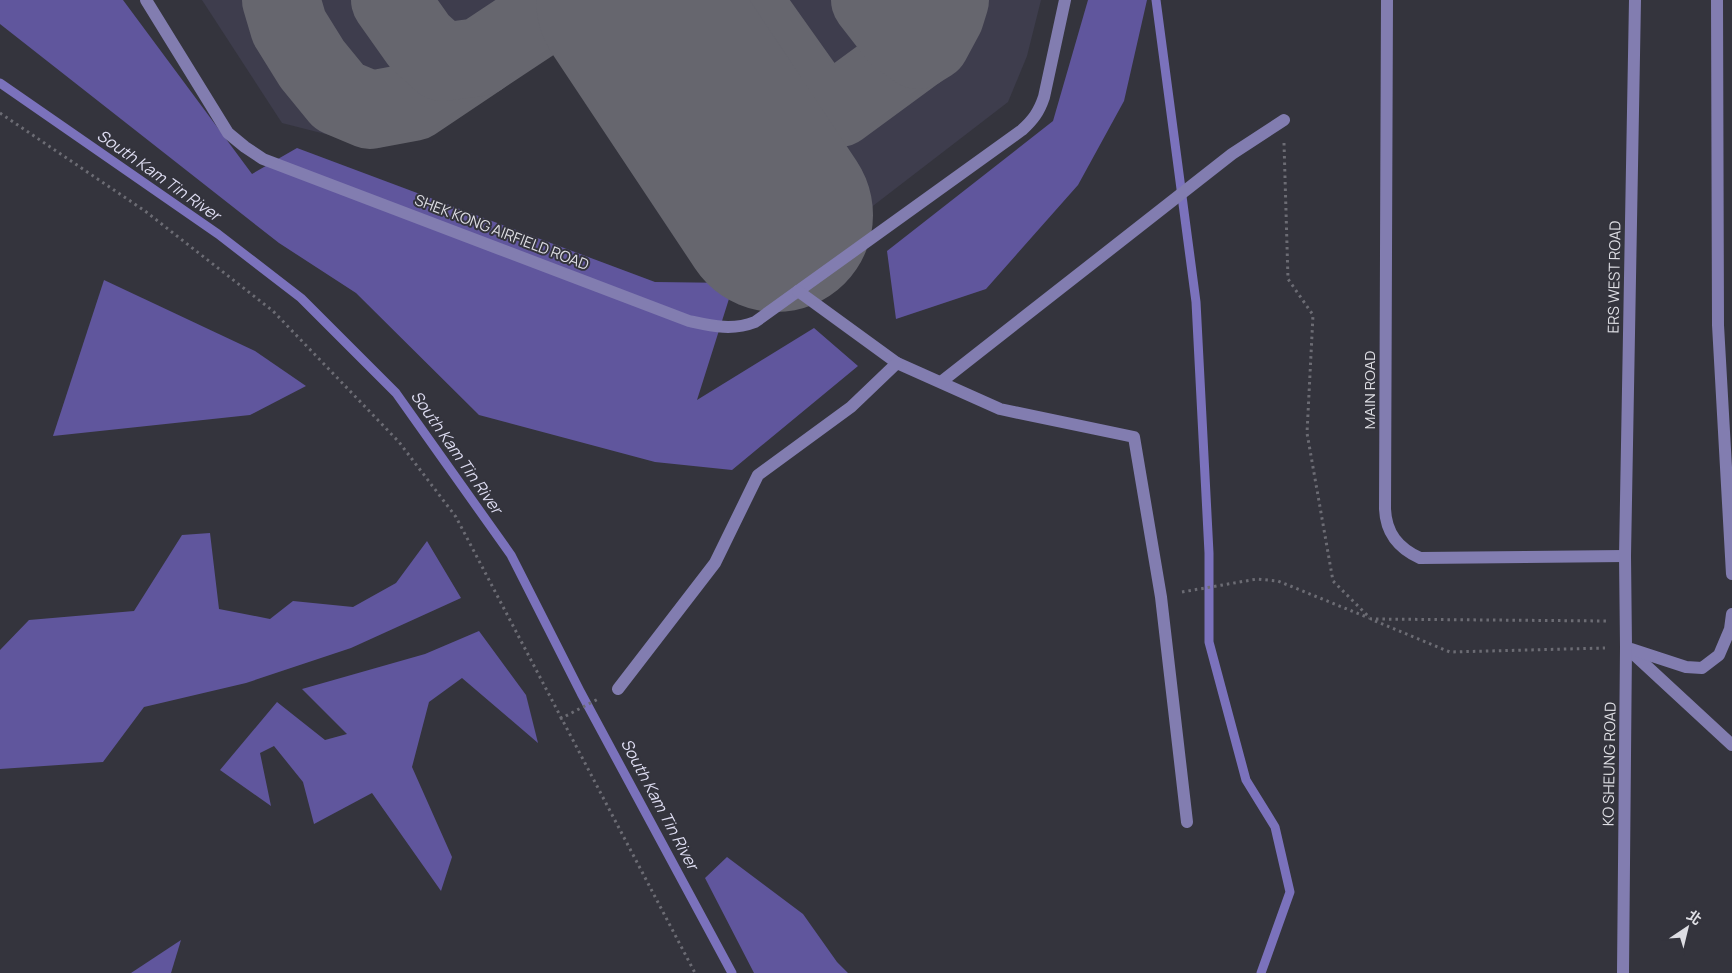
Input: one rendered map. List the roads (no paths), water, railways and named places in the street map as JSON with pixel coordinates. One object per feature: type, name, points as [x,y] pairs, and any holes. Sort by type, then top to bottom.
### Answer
[{"type":"street","name":"SHEK KONG AIRFIELD ROAD","points":[[146,0],[228,133],[263,159],[689,321],[730,328],[746,326],[755,322],[1022,130],[1035,118],[1044,97],[1065,0]]},
{"type":"street","name":"MAIN ROAD","points":[[1387,0],[1384,509],[1388,530],[1401,548],[1420,558],[1625,556]]},
{"type":"street","name":"ERS WEST ROAD","points":[[1625,556],[1635,0]]},
{"type":"street","points":[[1717,0],[1718,325],[1732,574]]},
{"type":"street","points":[[941,382],[1232,154],[1284,120]]},
{"type":"street","points":[[798,291],[897,362],[1000,409],[1134,437],[1162,597],[1188,822]]},
{"type":"street","points":[[618,689],[715,563],[758,475],[851,407],[897,362]]},
{"type":"street","name":"KO SHEUNG ROAD","points":[[1623,973],[1625,556]]},
{"type":"street","points":[[1626,647],[1686,667],[1702,668],[1720,654],[1730,629],[1732,614]]},
{"type":"street","points":[[1626,647],[1732,745]]},
{"type":"waterway","points":[[1156,0],[1196,302],[1209,553],[1209,642],[1246,780],[1275,827],[1290,892],[1261,973]]},
{"type":"waterway","name":"South Kam Tin River","points":[[0,83],[218,234],[301,298],[396,393],[511,555],[581,693],[732,973]]}]
